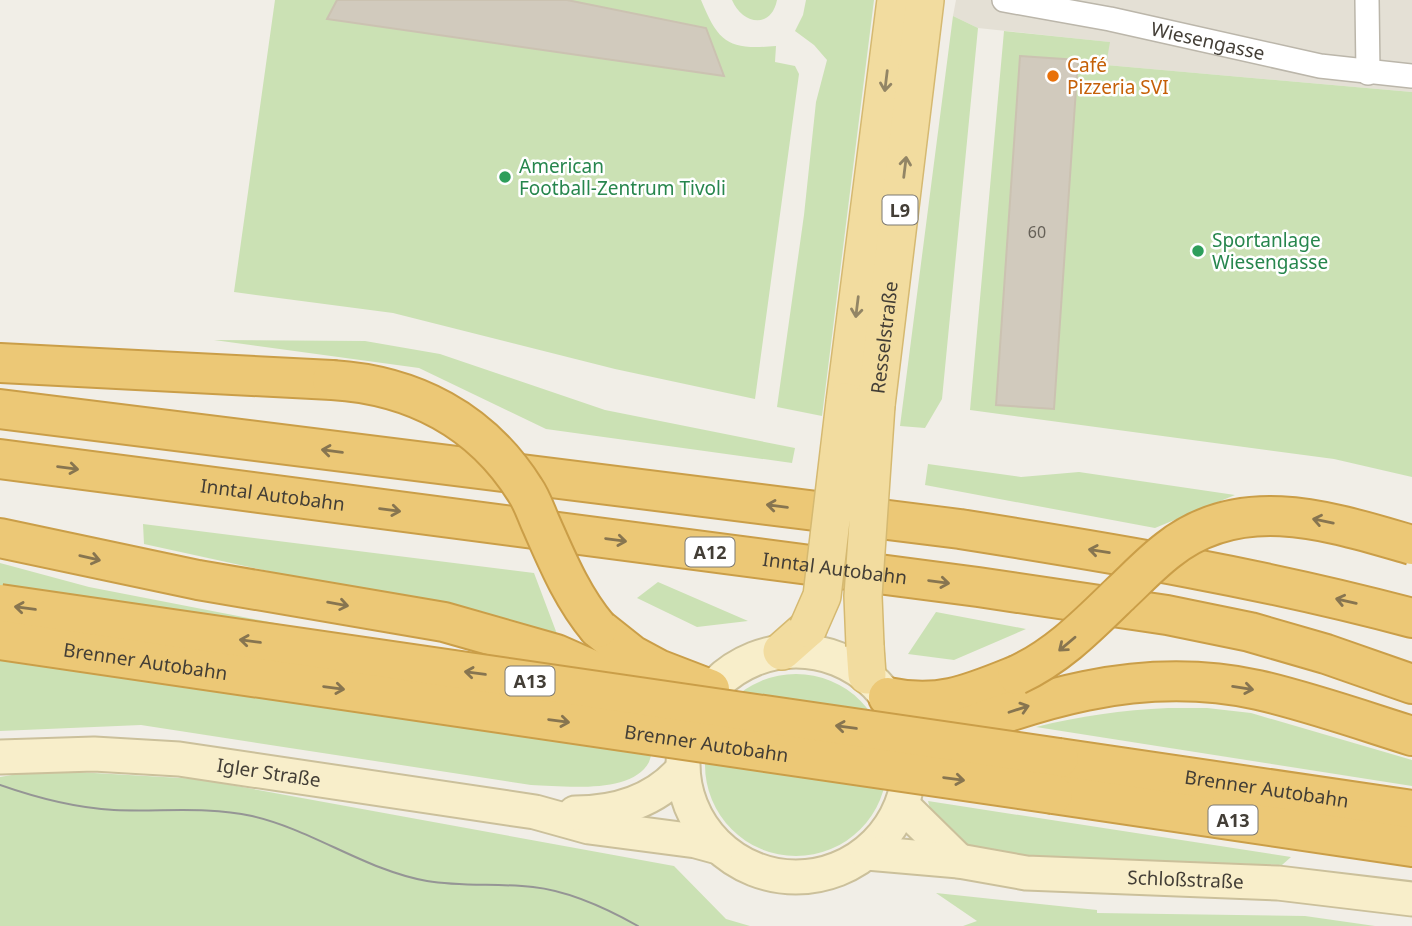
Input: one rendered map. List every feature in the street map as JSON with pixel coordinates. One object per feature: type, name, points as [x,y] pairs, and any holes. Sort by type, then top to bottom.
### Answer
[{"type":"highway","points":[[0,363],[356,382],[422,400],[450,414],[479,435],[526,491],[567,581],[584,611],[598,628],[632,655],[710,689]]},
{"type":"highway","points":[[0,409],[960,529],[1105,551],[1347,600],[1412,618]]},
{"type":"highway","name":"Inntal Autobahn","points":[[0,460],[978,587],[1167,615],[1250,632],[1326,654],[1412,684]]},
{"type":"highway","points":[[873,673],[913,703],[941,701],[1017,675],[1052,657],[1169,549],[1218,524],[1278,515],[1308,518],[1412,545]]},
{"type":"highway","points":[[0,538],[198,580],[444,622],[492,635],[555,654],[590,669],[650,704],[687,731]]},
{"type":"highway","name":"Brenner Autobahn","points":[[0,604],[1056,776],[1412,847]]},
{"type":"highway","name":"Brenner Autobahn","points":[[0,640],[1056,776],[1412,810]]},
{"type":"highway","points":[[909,750],[965,727],[1068,694],[1108,685],[1145,682],[1208,684],[1258,690],[1412,736]]},
{"type":"main road","name":"Resselstraße","points":[[795,639],[822,596],[860,403],[910,7]]},
{"type":"main road","name":"Resselstraße","points":[[860,403],[863,596],[873,673]]},
{"type":"main road","name":"L9","points":[[795,639],[812,652],[841,659],[873,673],[902,722],[909,750],[909,778],[902,805],[882,839],[867,853],[839,869],[808,877],[776,876],[745,865],[718,847],[700,824],[688,798],[682,770],[687,731],[696,709],[710,689],[731,671],[795,639]]},
{"type":"main road","name":"Igler Straße","points":[[0,757],[94,754],[179,759],[535,812],[589,827],[696,841],[718,847]]},
{"type":"main road","name":"Igler Straße","points":[[535,812],[587,813],[627,806],[654,795],[669,785],[682,770]]},
{"type":"main road","points":[[902,805],[959,861]]},
{"type":"main road","name":"Schloßstraße","points":[[867,853],[959,861],[1026,873],[1278,883],[1412,899]]},
{"type":"street","name":"Wiesengasse","points":[[1004,0],[1110,19],[1320,66],[1412,76]]},
{"type":"street","points":[[1367,0],[1368,73]]},
{"type":"shaded area","points":[[956,0],[1412,0],[1412,92],[1106,65],[1109,42],[978,28],[953,16]]},
{"type":"green space","name":"American Football-Zentrum Tivoli","points":[[275,0],[701,0],[714,26],[728,41],[747,47],[776,46],[775,62],[795,66],[799,74],[755,399],[615,369],[393,313],[234,292]]},
{"type":"green space","points":[[732,0],[777,0],[769,16],[756,20],[742,14]]},
{"type":"green space","points":[[806,0],[874,0],[822,416],[777,407],[804,215],[816,102],[827,60],[814,45],[795,31],[803,15]]},
{"type":"green space","points":[[953,16],[978,28],[942,399],[925,428],[900,426]]},
{"type":"green space","name":"Sportanlage Wiesengasse","points":[[1004,31],[1110,42],[1106,65],[1412,92],[1412,477],[1334,459],[970,410]]},
{"type":"green space","points":[[214,340],[365,341],[440,354],[605,410],[795,448],[792,463],[546,429],[419,368]]},
{"type":"green space","points":[[928,464],[1021,477],[1079,472],[1235,495],[1155,528],[925,485]]},
{"type":"green space","points":[[143,524],[534,573],[557,634],[144,544]]},
{"type":"green space","points":[[0,563],[89,587],[547,676],[654,746],[649,762],[640,773],[628,780],[595,786],[560,786],[531,785],[141,725],[0,731]]},
{"type":"green space","points":[[658,582],[748,621],[697,627],[637,598]]},
{"type":"green space","points":[[936,612],[1026,629],[954,660],[908,654]]},
{"type":"green space","points":[[796,674],[831,681],[860,701],[880,730],[887,765],[880,800],[860,829],[831,849],[796,856],[761,849],[732,829],[712,800],[705,765],[712,730],[732,701],[761,681]]},
{"type":"green space","points":[[1168,708],[1207,708],[1251,713],[1412,760],[1412,786],[1036,727],[1101,714]]},
{"type":"green space","points":[[42,770],[198,779],[674,866],[726,919],[750,926],[0,926],[0,777]]},
{"type":"green space","points":[[928,801],[1291,857],[1282,865],[1005,855],[963,843],[935,816]]},
{"type":"green space","points":[[936,893],[1097,910],[1097,913],[1305,916],[1375,926],[963,926],[977,921]]},
{"type":"building","points":[[337,0],[567,0],[706,28],[724,76],[327,19]]},
{"type":"building","points":[[1020,56],[1078,60],[1054,409],[996,405]]},
{"type":"tram line","points":[[0,785],[56,802],[99,809],[201,810],[252,816],[274,822],[404,876],[440,883],[547,889],[587,901],[638,926]]},
{"type":"place","name":"Café Pizzeria SVI","points":[[1053,76]]},
{"type":"place","name":"American Football-Zentrum Tivoli","points":[[505,177]]},
{"type":"place","name":"Sportanlage Wiesengasse","points":[[1198,251]]}]
